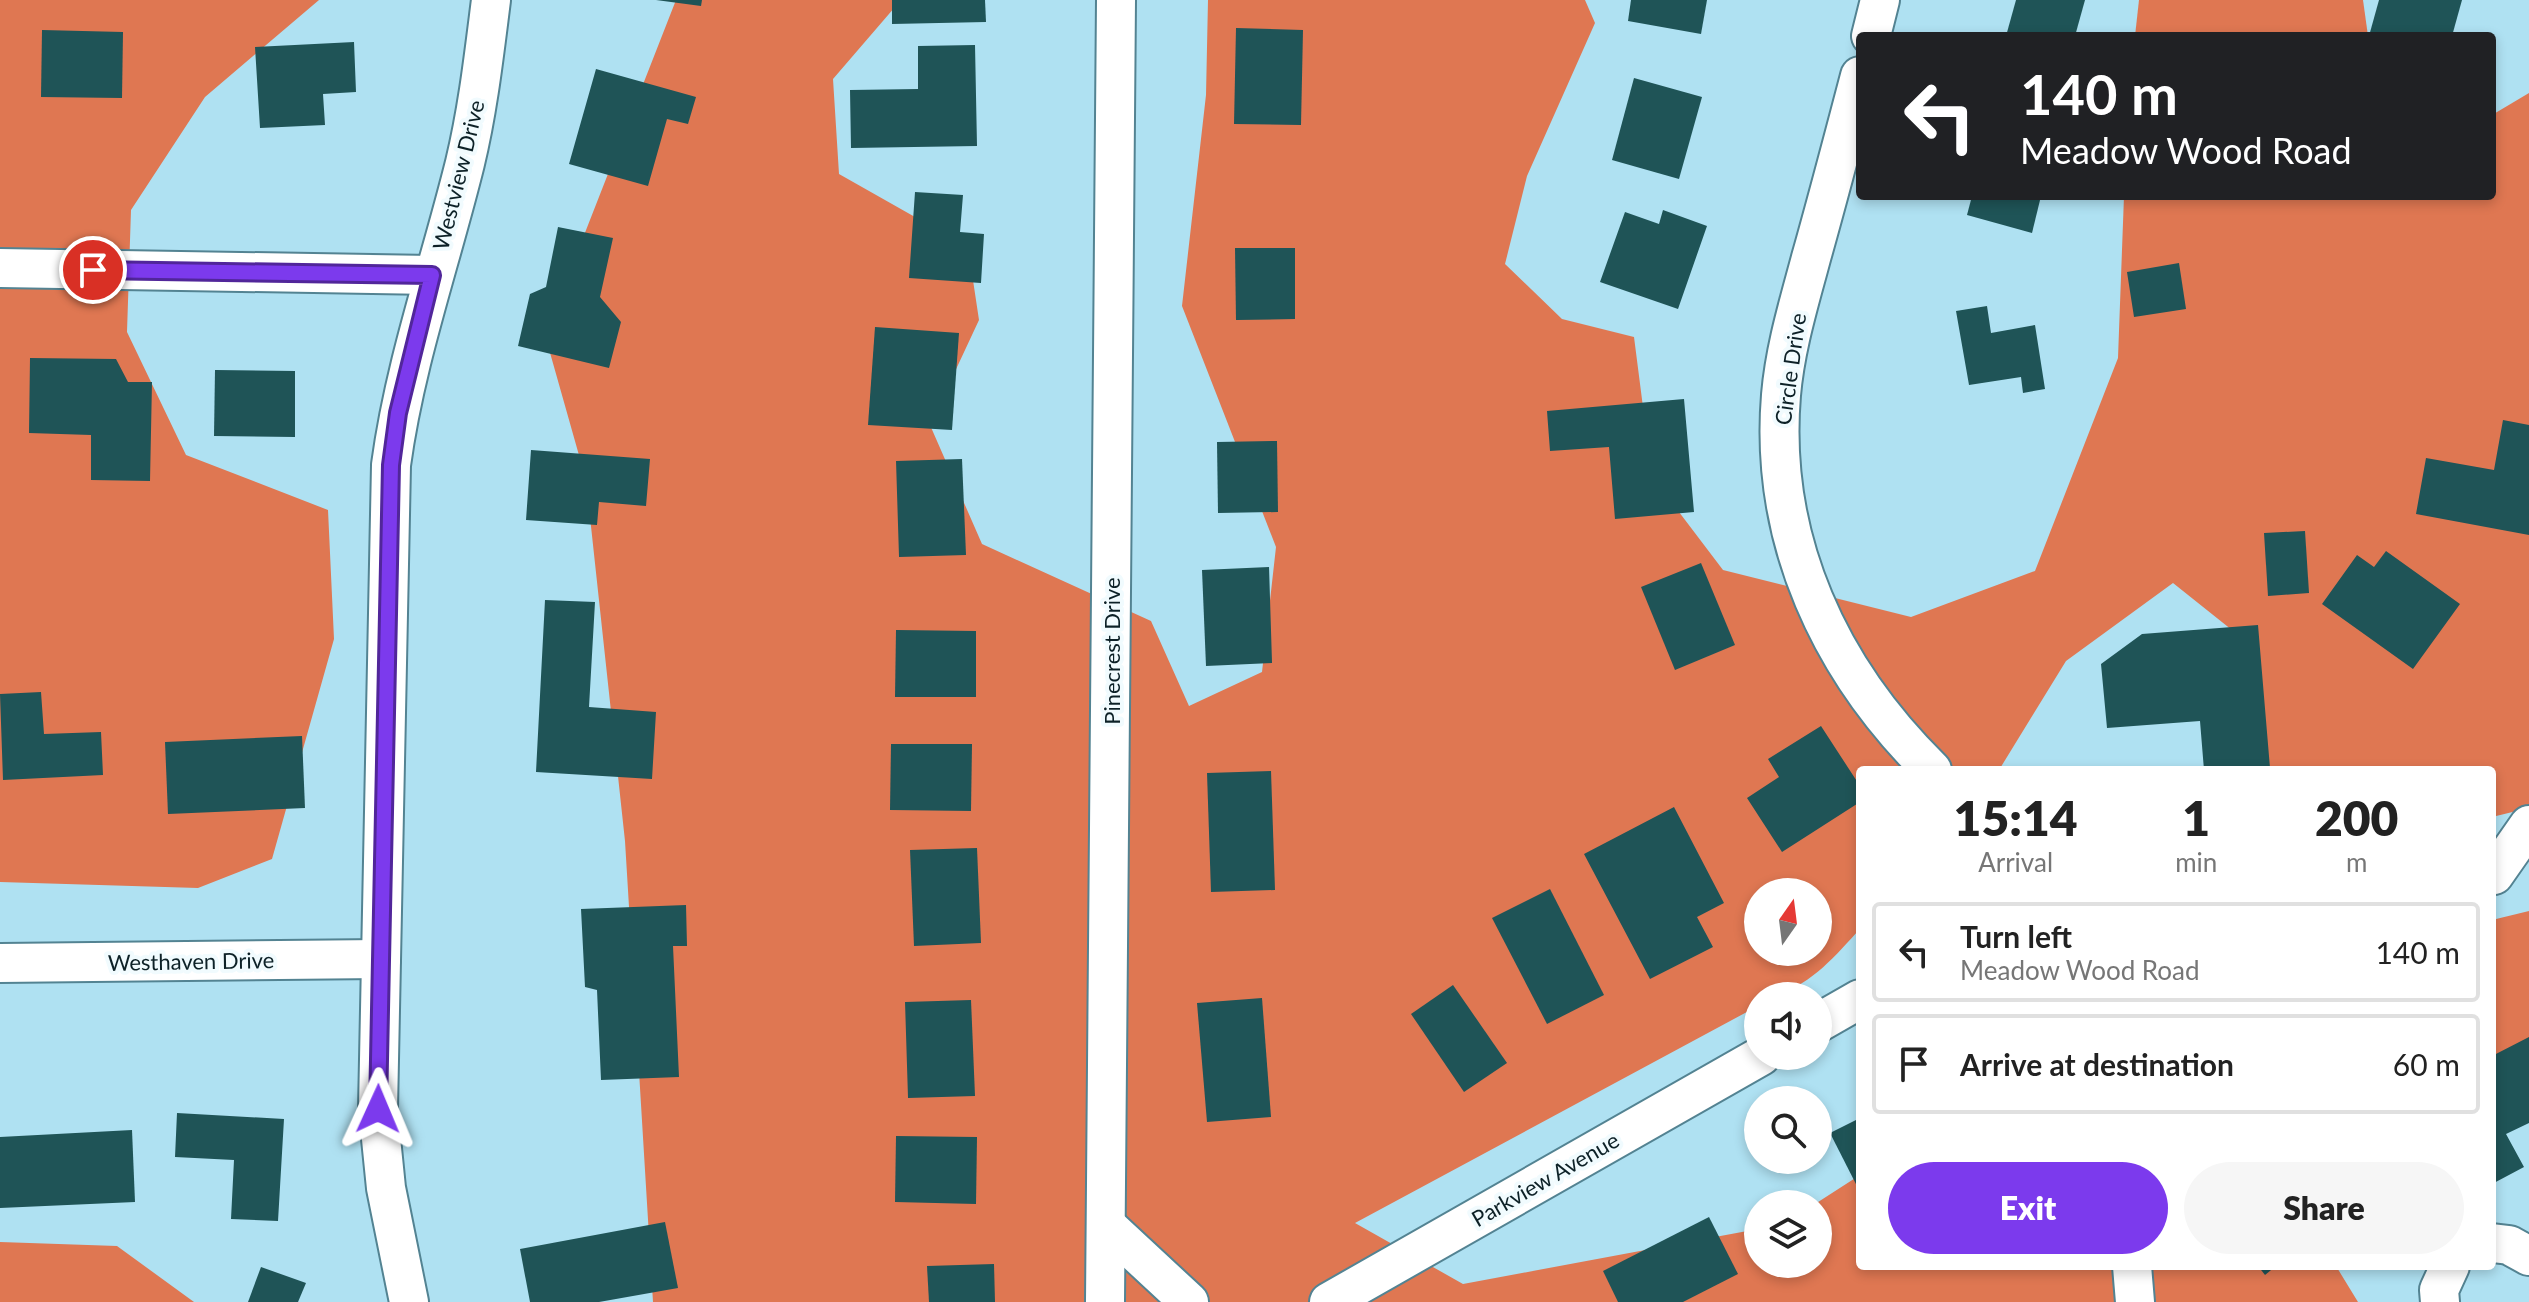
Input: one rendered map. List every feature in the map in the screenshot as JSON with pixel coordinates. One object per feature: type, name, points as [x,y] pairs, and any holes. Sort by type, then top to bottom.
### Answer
[{"type":"street","name":"Westview Drive","points":[[409,1302],[386,1188],[378,1109],[391,465],[398,413],[432,275],[465,163],[480,85],[491,0]]},
{"type":"street","name":"Pinecrest Drive","points":[[1105,1302],[1116,0]]},
{"type":"street","points":[[1872,32],[1880,0]]},
{"type":"street","name":"Circle Drive","points":[[1856,91],[1789,342],[1781,408],[1785,501],[1809,592],[1836,652],[1899,738],[1928,766]]},
{"type":"street","points":[[0,268],[432,275]]},
{"type":"street","points":[[2505,872],[2529,825]]},
{"type":"street","name":"Westhaven Drive","points":[[0,963],[381,959]]},
{"type":"street","points":[[1832,1015],[1856,1001]]},
{"type":"street","name":"Parkview Avenue","points":[[1329,1302],[1744,1066]]},
{"type":"street","points":[[1106,1225],[1189,1302]]},
{"type":"street","points":[[2496,1243],[2509,1245],[2529,1256]]},
{"type":"street","points":[[2132,1270],[2135,1302]]},
{"type":"street","points":[[2440,1302],[2439,1290],[2448,1270]]},
{"type":"shaded area","points":[[0,0],[319,0],[205,97],[131,210],[127,332],[186,455],[328,510],[334,639],[272,859],[198,888],[0,882]]},
{"type":"shaded area","points":[[676,0],[901,0],[833,79],[839,174],[968,247],[979,320],[930,425],[982,544],[1151,621],[1189,706],[1262,672],[1276,547],[1182,306],[1206,95],[1208,0],[1585,0],[1595,23],[1527,176],[1505,264],[1562,319],[1634,337],[1644,415],[1679,512],[1723,570],[1911,617],[2035,571],[2118,358],[2124,200],[2496,200],[2496,113],[2529,93],[2529,808],[2496,816],[2496,766],[2255,766],[2247,642],[2173,583],[2066,661],[2001,766],[1856,766],[1856,933],[1832,958],[1832,878],[1744,878],[1744,966],[1824,966],[1815,974],[1804,982],[1744,982],[1744,1014],[1355,1223],[1463,1284],[1744,1232],[1744,1278],[1832,1278],[1832,1193],[1856,1178],[1856,1270],[2338,1270],[2358,1302],[653,1302],[625,841],[586,480],[545,335]]},
{"type":"shaded area","points":[[2139,0],[2363,0],[2367,32],[2135,32]]},
{"type":"shaded area","points":[[2529,911],[2529,1050],[2496,1066],[2496,919]]},
{"type":"shaded area","points":[[0,1242],[117,1246],[194,1302],[0,1302]]},
{"type":"building","points":[[656,0],[702,0],[701,6]]},
{"type":"building","points":[[892,0],[985,0],[986,22],[892,24]]},
{"type":"building","points":[[1631,0],[1707,0],[1701,34],[1628,21]]},
{"type":"building","points":[[2016,0],[2085,0],[2076,32],[2007,32]]},
{"type":"building","points":[[2379,0],[2462,0],[2453,32],[2370,32]]},
{"type":"building","points":[[1236,28],[1303,30],[1301,125],[1234,124]]},
{"type":"building","points":[[42,30],[123,32],[122,98],[41,97]]},
{"type":"building","points":[[354,42],[356,92],[323,94],[325,125],[260,128],[255,47]]},
{"type":"building","points":[[975,45],[977,146],[851,148],[850,90],[918,89],[918,46]]},
{"type":"building","points":[[596,69],[696,97],[688,124],[667,119],[648,186],[569,164]]},
{"type":"building","points":[[1634,78],[1702,97],[1679,179],[1612,160]]},
{"type":"building","points":[[915,192],[963,195],[960,232],[984,234],[981,283],[909,278]]},
{"type":"building","points":[[1971,200],[2040,200],[2032,233],[1967,215]]},
{"type":"building","points":[[1663,210],[1707,226],[1678,309],[1600,282],[1625,212],[1659,224]]},
{"type":"building","points":[[558,227],[613,238],[600,297],[621,322],[609,368],[518,346],[530,294],[546,287]]},
{"type":"building","points":[[1235,248],[1295,248],[1295,319],[1236,320]]},
{"type":"building","points":[[2179,263],[2186,309],[2134,317],[2127,272]]},
{"type":"building","points":[[1987,306],[1991,333],[2035,325],[2045,389],[2023,393],[2021,377],[1969,385],[1956,311]]},
{"type":"building","points":[[875,327],[959,333],[952,430],[868,425]]},
{"type":"building","points":[[30,358],[116,359],[128,382],[152,382],[150,481],[91,480],[91,435],[29,433]]},
{"type":"building","points":[[215,370],[295,371],[295,437],[214,436]]},
{"type":"building","points":[[1684,399],[1694,512],[1615,519],[1609,447],[1550,451],[1547,411]]},
{"type":"building","points":[[2503,420],[2529,425],[2529,535],[2416,514],[2426,458],[2494,470]]},
{"type":"building","points":[[1277,441],[1278,512],[1218,513],[1217,442]]},
{"type":"building","points":[[531,450],[650,459],[646,506],[599,502],[597,525],[526,520]]},
{"type":"building","points":[[962,459],[966,555],[899,557],[896,461]]},
{"type":"building","points":[[2305,531],[2309,593],[2268,596],[2264,533]]},
{"type":"building","points":[[2386,551],[2460,604],[2413,669],[2322,604],[2357,555],[2374,567]]},
{"type":"building","points":[[1701,563],[1735,645],[1675,670],[1641,587]]},
{"type":"building","points":[[1269,567],[1272,663],[1206,666],[1202,570]]},
{"type":"building","points":[[545,600],[595,602],[589,707],[656,712],[652,779],[536,772]]},
{"type":"building","points":[[2258,625],[2270,766],[2204,766],[2200,721],[2107,728],[2101,664],[2142,634]]},
{"type":"building","points":[[896,630],[976,631],[976,697],[895,697]]},
{"type":"building","points":[[41,692],[44,734],[101,732],[103,775],[3,780],[0,694]]},
{"type":"building","points":[[1821,726],[1856,780],[1856,805],[1782,852],[1747,798],[1779,777],[1768,759]]},
{"type":"building","points":[[302,736],[305,808],[168,814],[165,742]]},
{"type":"building","points":[[891,744],[972,744],[971,811],[890,810]]},
{"type":"building","points":[[1271,771],[1275,890],[1211,892],[1207,773]]},
{"type":"building","points":[[1674,807],[1724,903],[1697,917],[1713,947],[1650,979],[1584,854]]},
{"type":"building","points":[[977,848],[981,943],[914,946],[910,850]]},
{"type":"building","points":[[1550,889],[1604,995],[1547,1024],[1492,918]]},
{"type":"building","points":[[686,905],[687,946],[673,946],[679,1077],[601,1080],[597,990],[585,987],[581,909]]},
{"type":"building","points":[[1453,985],[1507,1063],[1464,1092],[1411,1014]]},
{"type":"building","points":[[1262,998],[1271,1117],[1207,1122],[1197,1003]]},
{"type":"building","points":[[971,1000],[975,1096],[908,1098],[905,1002]]},
{"type":"building","points":[[2529,1037],[2529,1123],[2506,1134],[2524,1167],[2496,1182],[2496,1054]]},
{"type":"building","points":[[177,1113],[284,1119],[278,1221],[231,1219],[234,1160],[175,1157]]},
{"type":"building","points":[[1856,1120],[1856,1184],[1832,1132]]},
{"type":"building","points":[[132,1130],[135,1202],[0,1208],[0,1137]]},
{"type":"building","points":[[896,1136],[977,1137],[976,1204],[895,1202]]},
{"type":"building","points":[[1709,1217],[1738,1274],[1683,1302],[1618,1302],[1603,1271]]},
{"type":"building","points":[[665,1222],[678,1288],[599,1302],[530,1302],[520,1249]]},
{"type":"building","points":[[994,1264],[995,1302],[929,1302],[927,1266]]},
{"type":"building","points":[[261,1267],[306,1283],[298,1302],[248,1302]]},
{"type":"route","points":[[93,270],[432,275],[398,413],[391,465],[378,1109]]}]
